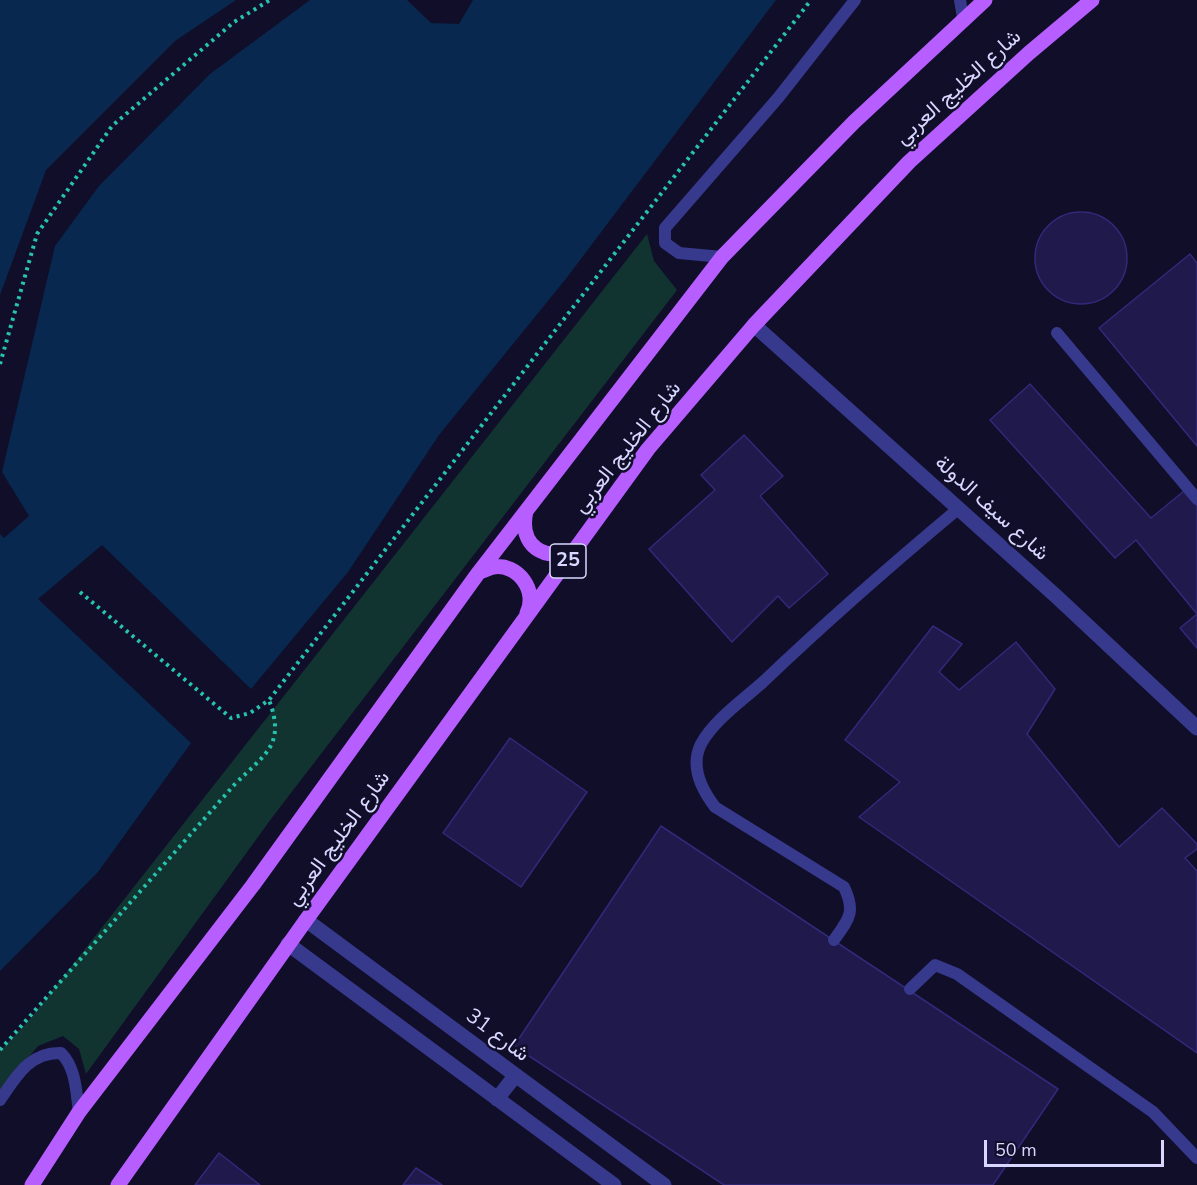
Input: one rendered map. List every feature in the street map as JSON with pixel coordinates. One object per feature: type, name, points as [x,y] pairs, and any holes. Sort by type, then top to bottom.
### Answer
[{"type":"main road","name":"شارع الخليج العربي","points":[[32,1185],[79,1112],[253,885],[479,572],[722,257],[854,122],[963,18],[985,0]]},
{"type":"main road","name":"شارع الخليج العربي","points":[[118,1185],[288,944],[648,449],[754,325],[909,162],[1029,53],[1092,0]]},
{"type":"main road","points":[[527,508],[524,522],[526,536],[535,548],[548,555],[562,556],[576,550]]},
{"type":"main road","points":[[479,572],[494,567],[510,568],[523,577],[530,591],[530,607],[523,621]]},
{"type":"street","name":"شارع سيف الدولة","points":[[754,325],[1197,728]]},
{"type":"street","name":"شارع 31","points":[[306,920],[664,1185]]},
{"type":"street","points":[[288,944],[614,1185]]},
{"type":"street","points":[[497,1099],[515,1076]]},
{"type":"lane","points":[[722,257],[679,253],[665,243],[665,228],[778,98],[855,0]]},
{"type":"lane","points":[[960,0],[963,18]]},
{"type":"lane","points":[[1057,333],[1197,499]]},
{"type":"lane","points":[[834,940],[849,919],[852,903],[844,887],[715,807],[701,789],[697,763],[701,744],[719,723],[839,610],[958,509]]},
{"type":"lane","points":[[910,989],[935,965],[957,974],[1153,1112],[1178,1135],[1197,1158]]},
{"type":"lane","points":[[0,1100],[32,1059],[49,1053],[61,1053],[69,1061],[75,1079],[79,1112]]},
{"type":"path","points":[[0,364],[37,234],[112,126],[234,22],[270,0]]},
{"type":"path","points":[[80,592],[231,718],[250,713],[269,700],[811,0]]},
{"type":"path","points":[[0,1050],[235,784],[272,747],[276,721],[269,700]]},
{"type":"green space","points":[[647,234],[654,261],[677,290],[271,819],[86,1074],[79,1049],[63,1036],[38,1046],[0,1092],[0,1051],[30,1019]]},
{"type":"water","points":[[0,0],[236,0],[175,41],[46,170],[0,295]]},
{"type":"water","points":[[310,0],[407,0],[431,23],[459,24],[473,0],[776,0],[565,280],[439,435],[348,572],[251,689],[102,545],[38,599],[191,743],[98,872],[0,971],[0,534],[4,538],[29,516],[2,472],[55,246],[99,186],[210,74]]},
{"type":"building","points":[[1081,212],[1099,216],[1113,226],[1123,240],[1127,258],[1123,276],[1113,290],[1099,300],[1081,304],[1063,300],[1049,290],[1039,276],[1035,258],[1039,240],[1049,226],[1063,216]]},
{"type":"building","points":[[1190,254],[1197,263],[1197,446],[1099,328]]},
{"type":"building","points":[[1030,384],[1151,518],[1184,491],[1197,506],[1197,614],[1136,540],[1115,558],[990,420]]},
{"type":"building","points":[[744,435],[783,476],[760,496],[828,574],[789,608],[778,596],[732,642],[649,549],[715,490],[701,475]]},
{"type":"building","points":[[1197,614],[1197,648],[1180,628]]},
{"type":"building","points":[[933,626],[962,644],[939,672],[959,690],[1016,642],[1055,689],[1027,734],[1119,847],[1162,808],[1197,844],[1197,849],[1185,858],[1197,871],[1197,1053],[859,817],[900,782],[845,740]]},
{"type":"building","points":[[510,738],[587,792],[521,887],[443,833]]},
{"type":"building","points":[[661,826],[1058,1089],[993,1185],[724,1185],[514,1046]]},
{"type":"building","points":[[219,1153],[260,1185],[195,1185]]},
{"type":"building","points":[[416,1168],[442,1185],[403,1185]]}]
